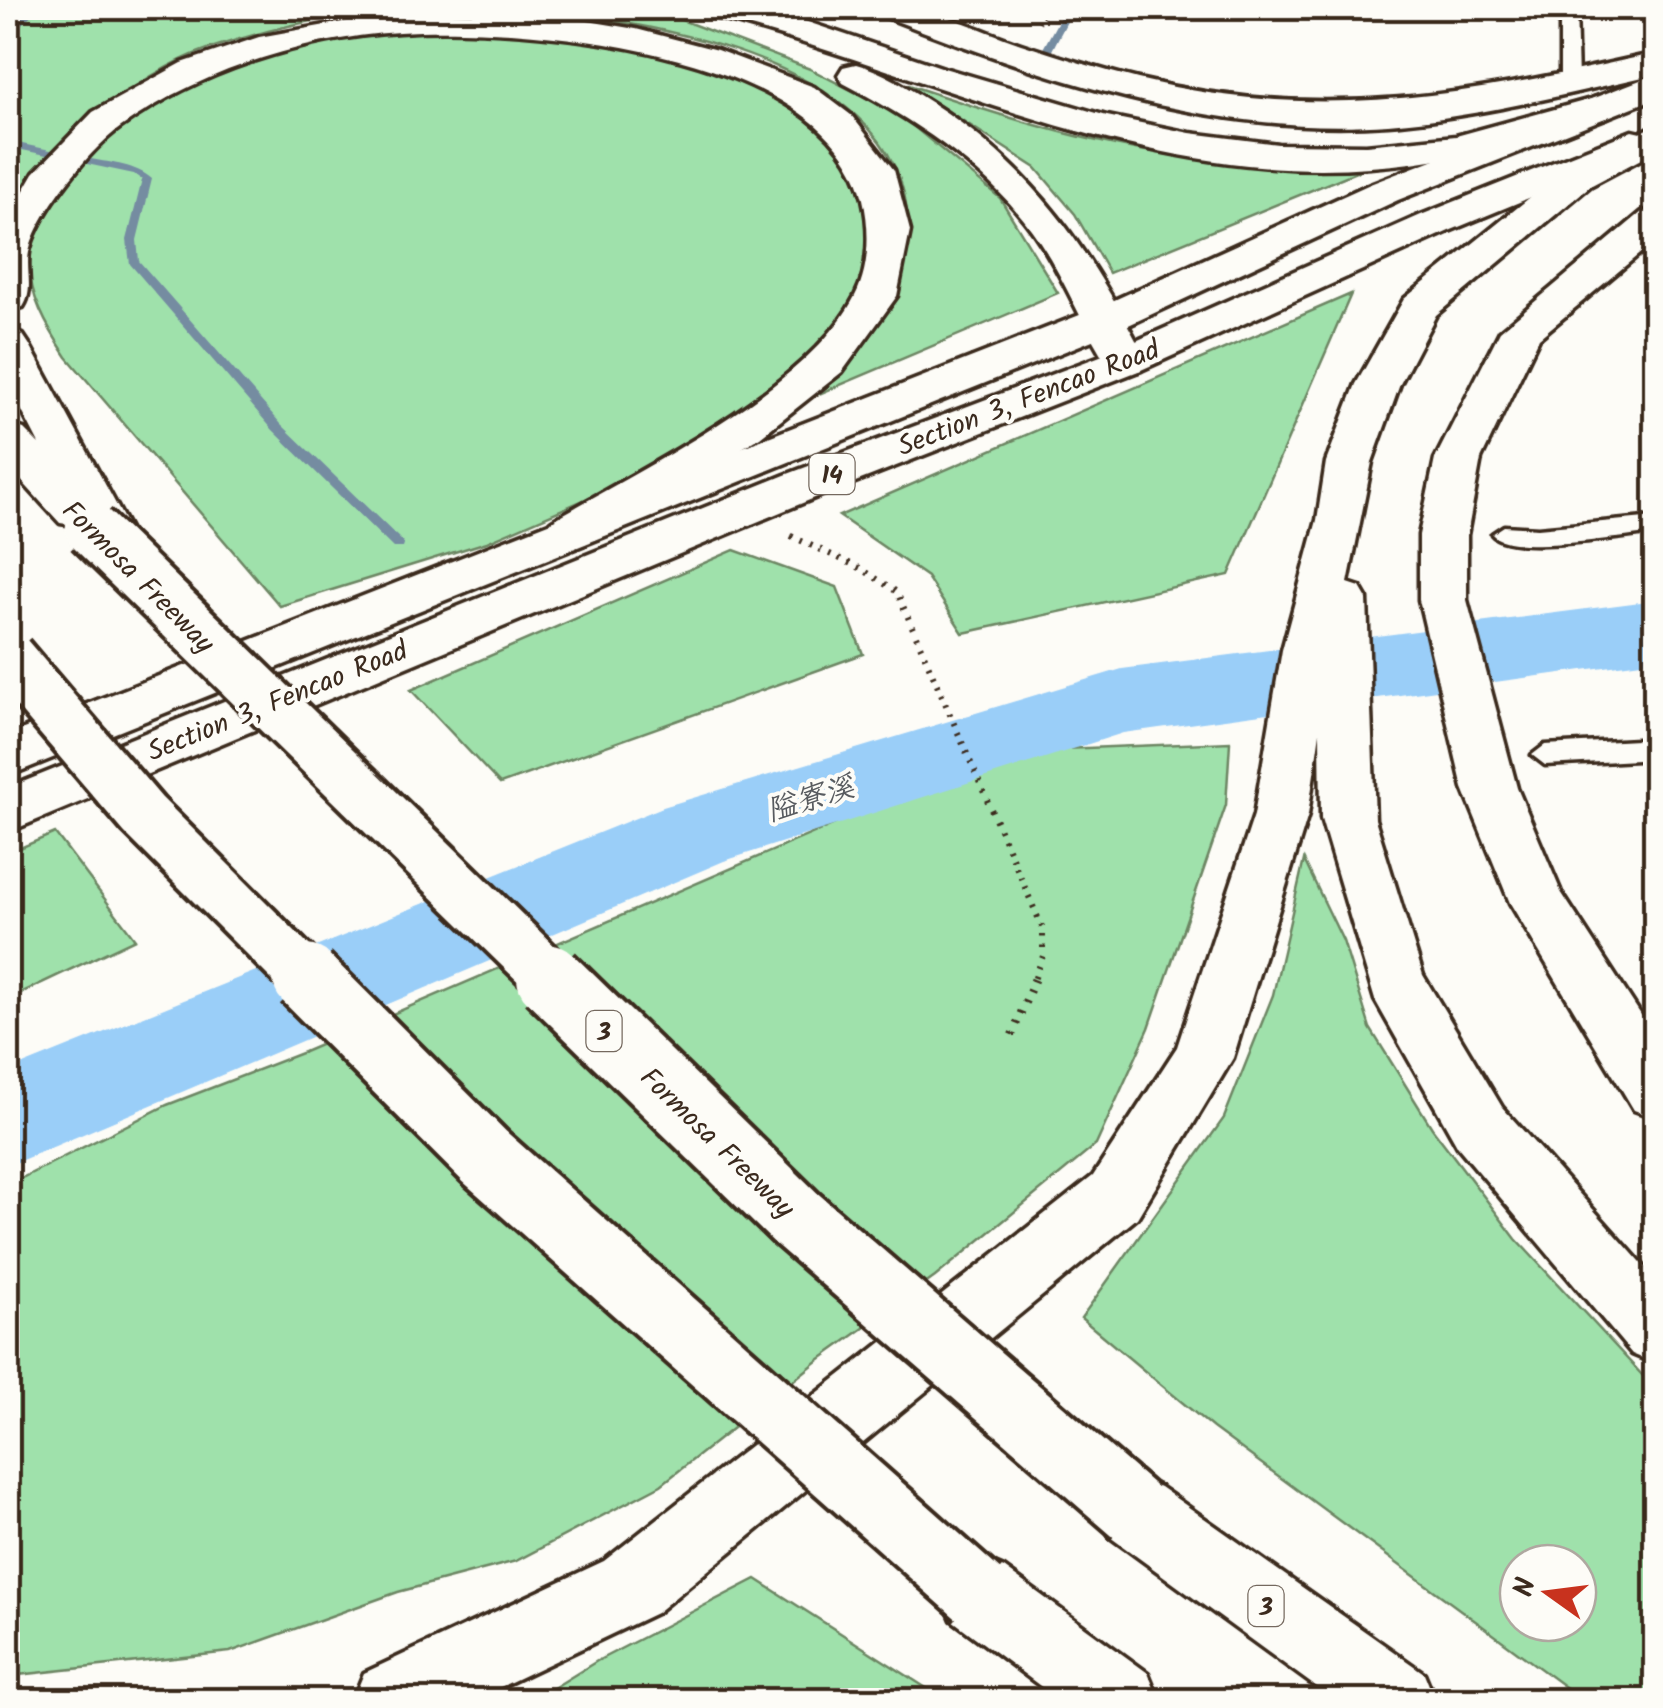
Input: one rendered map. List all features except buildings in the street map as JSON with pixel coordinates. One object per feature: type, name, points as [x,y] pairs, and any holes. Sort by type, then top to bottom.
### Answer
[{"type":"main road","points":[[679,8],[824,59],[894,94],[966,144],[1037,210],[1126,361]]},
{"type":"main road","points":[[718,8],[763,17],[1091,126],[1162,142],[1294,154],[1368,154],[1457,147],[1656,63]]},
{"type":"main road","points":[[893,8],[1013,55],[1133,90],[1290,114],[1386,113],[1582,95]]},
{"type":"main road","points":[[8,298],[10,248],[48,182],[106,120],[195,71],[271,44],[398,22],[551,26],[636,39],[705,57],[800,96],[838,122],[875,170],[890,231],[876,296],[826,362],[744,426],[569,532]]},
{"type":"main road","name":"Section 3, Fencao Road","points":[[8,756],[1105,320],[1384,192],[1582,95],[1656,85]]},
{"type":"main road","points":[[391,1700],[630,1587],[1114,1197],[1203,1058],[1281,815],[1307,650],[1340,520],[1349,462],[1378,384],[1418,308],[1577,178],[1656,134]]},
{"type":"main road","name":"Section 3, Fencao Road","points":[[8,811],[737,512],[1126,361],[1435,223],[1656,134]]},
{"type":"main road","points":[[1656,220],[1521,330],[1458,459],[1443,535],[1442,600],[1490,788],[1538,902],[1656,1091]]},
{"type":"main road","points":[[8,344],[107,540]]},
{"type":"main road","name":"Formosa Freeway","points":[[8,440],[797,1219],[1135,1512],[1397,1700]]},
{"type":"main road","points":[[1340,520],[1348,819],[1396,982],[1480,1127],[1656,1331]]},
{"type":"main road","points":[[8,657],[143,815],[485,1157],[978,1594],[1120,1700]]},
{"type":"lane","points":[[1568,8],[1582,95]]},
{"type":"lane","points":[[1504,534],[1538,536],[1656,525]]},
{"type":"lane","points":[[1545,755],[1656,748]]},
{"type":"path","points":[[737,512],[862,568],[897,592],[1043,929],[1043,956],[1012,1035]]},
{"type":"green space","points":[[8,8],[423,8],[369,12],[287,26],[180,60],[94,117],[44,166],[8,217]]},
{"type":"green space","points":[[484,8],[650,8],[810,69],[901,116],[1000,198],[1058,293],[800,402],[903,248],[907,237],[896,170],[857,117],[797,76],[723,46],[641,26]]},
{"type":"green space","points":[[373,28],[549,29],[699,61],[808,109],[872,185],[868,291],[818,355],[669,463],[487,542],[280,606],[67,357],[35,297],[30,258],[37,229],[73,172],[125,121],[154,100],[230,64]]},
{"type":"green space","points":[[906,84],[1062,132],[1158,153],[1238,162],[1373,165],[1109,273],[1075,214],[1036,168]]},
{"type":"green space","points":[[1351,294],[1229,575],[963,633],[927,577],[839,516]]},
{"type":"green space","points":[[734,550],[837,587],[863,654],[500,784],[411,690]]},
{"type":"green space","points":[[1230,742],[1226,805],[1149,1028],[1096,1145],[935,1277],[819,1360],[661,1485],[516,1561],[398,1592],[230,1652],[8,1676],[8,1185],[167,1105],[304,1052],[900,796],[1063,749]]},
{"type":"green space","points":[[55,833],[135,939],[8,999],[8,853]]},
{"type":"green space","points":[[1304,860],[1343,941],[1370,1028],[1432,1128],[1516,1239],[1655,1389],[1655,1700],[1583,1700],[1505,1643],[1598,1643],[1598,1543],[1498,1543],[1498,1638],[1213,1428],[1081,1318],[1224,1118],[1273,995]]},
{"type":"green space","points":[[756,1579],[945,1700],[534,1700],[597,1661]]},
{"type":"waterway","points":[[8,32],[34,8]]},
{"type":"waterway","points":[[1044,56],[1069,8]]},
{"type":"waterway","points":[[8,144],[51,153]]},
{"type":"waterway","points":[[91,162],[137,172],[147,179],[132,240],[134,262],[277,427],[398,545]]},
{"type":"waterway","name":"隘寮溪","points":[[8,1119],[695,833],[1122,701],[1656,630]]}]
